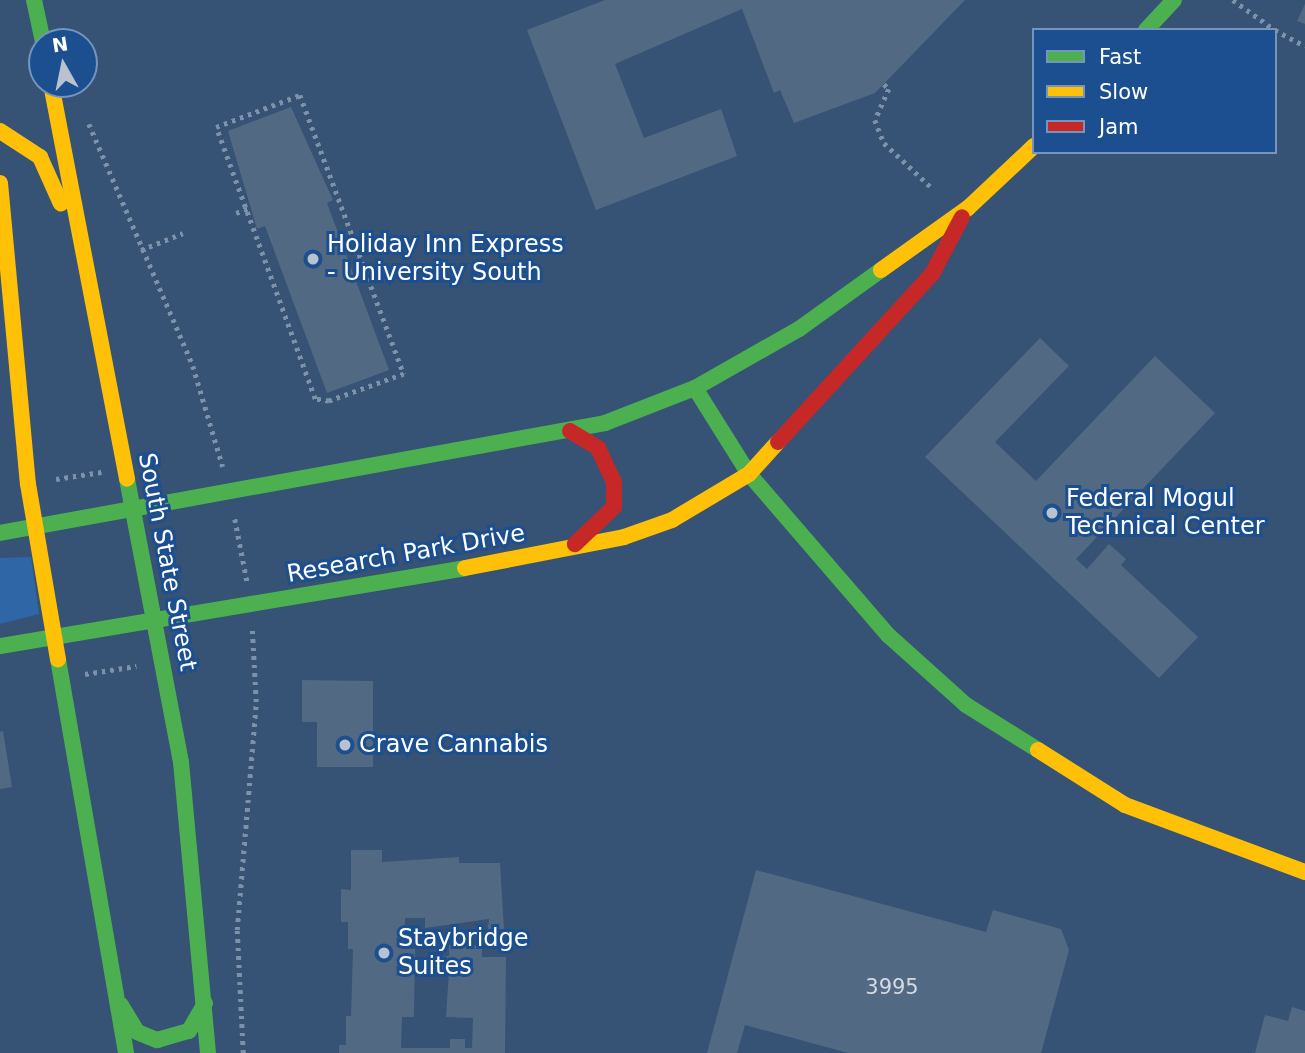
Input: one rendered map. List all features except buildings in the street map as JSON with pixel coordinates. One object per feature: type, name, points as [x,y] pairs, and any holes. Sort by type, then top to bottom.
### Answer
[{"type":"street","points":[[34,0],[40,28]]},
{"type":"street","points":[[1148,28],[1174,0]]},
{"type":"street","name":"South State Street","points":[[54,98],[134,510],[186,796],[208,1053]]},
{"type":"street","points":[[0,131],[40,157],[59,195],[110,387]]},
{"type":"street","name":"Research Park Drive","points":[[0,533],[570,431],[695,388],[799,329],[968,208],[1032,148]]},
{"type":"street","points":[[0,183],[37,527],[126,1053]]},
{"type":"street","name":"Research Park Drive","points":[[0,646],[569,548],[672,520],[749,474],[932,274],[968,208]]},
{"type":"street","points":[[695,388],[749,474],[864,610],[966,705],[1125,805],[1305,872]]},
{"type":"street","points":[[569,548],[602,525],[614,507],[608,462],[598,448],[570,431]]},
{"type":"street","points":[[116,991],[128,1022],[157,1040],[189,1031],[205,1003]]},
{"type":"path","points":[[1233,0],[1272,28]]},
{"type":"path","points":[[1277,31],[1305,46]]},
{"type":"path","points":[[884,84],[889,89],[875,121],[884,143],[933,189]]},
{"type":"path","points":[[300,95],[404,374],[329,401],[315,399],[247,208],[216,127],[300,95]]},
{"type":"path","points":[[86,113],[141,250],[192,366],[225,475]]},
{"type":"path","points":[[236,213],[247,208]]},
{"type":"path","points":[[141,250],[183,233]]},
{"type":"path","points":[[56,479],[112,470]]},
{"type":"path","points":[[235,519],[247,582]]},
{"type":"path","points":[[243,1053],[237,930],[255,714],[252,626]]},
{"type":"path","points":[[82,674],[143,665]]},
{"type":"shaded area","points":[[31,557],[39,614],[0,624],[0,558]]},
{"type":"traffic: fast","points":[[34,0],[40,28]]},
{"type":"traffic: fast","points":[[1148,28],[1174,0]]},
{"type":"traffic: fast","points":[[0,533],[605,423],[695,388],[799,329],[881,270]]},
{"type":"traffic: fast","points":[[695,388],[749,474],[888,635],[966,705],[1038,750]]},
{"type":"traffic: fast","points":[[127,479],[181,762],[208,1053]]},
{"type":"traffic: fast","points":[[0,646],[465,568]]},
{"type":"traffic: fast","points":[[58,659],[126,1053]]},
{"type":"traffic: fast","points":[[121,1005],[137,1032],[157,1040],[189,1031],[205,1003]]},
{"type":"traffic: slow","points":[[54,98],[127,479]]},
{"type":"traffic: slow","points":[[0,131],[40,157],[61,204]]},
{"type":"traffic: slow","points":[[881,270],[968,208],[1032,148]]},
{"type":"traffic: slow","points":[[0,183],[28,484],[58,659]]},
{"type":"traffic: slow","points":[[465,568],[624,537],[672,520],[749,474],[778,442]]},
{"type":"traffic: slow","points":[[1038,750],[1125,805],[1305,872]]},
{"type":"traffic: jam","points":[[778,442],[932,274],[962,217]]},
{"type":"traffic: jam","points":[[570,431],[598,448],[614,483],[614,507],[575,544]]},
{"type":"place","name":"Holiday Inn Express - University South","points":[[313,259]]},
{"type":"place","name":"Federal Mogul Technical Center","points":[[1052,513]]},
{"type":"place","name":"Crave Cannabis","points":[[345,745]]},
{"type":"place","name":"Staybridge Suites","points":[[384,953]]}]
